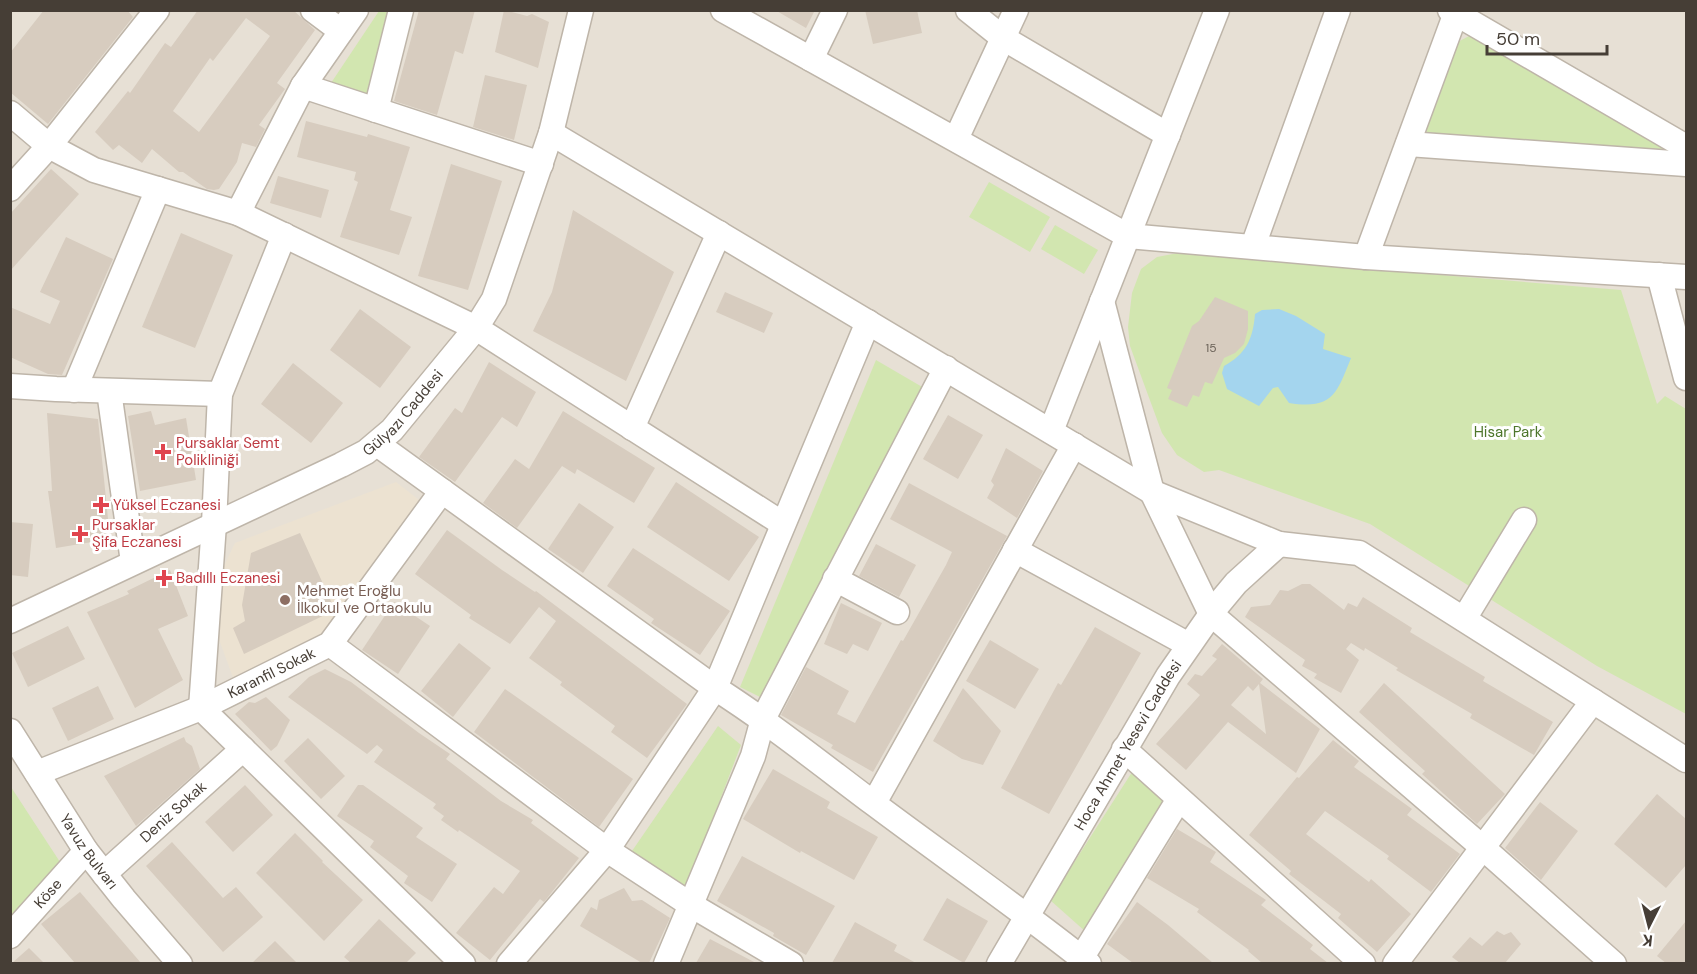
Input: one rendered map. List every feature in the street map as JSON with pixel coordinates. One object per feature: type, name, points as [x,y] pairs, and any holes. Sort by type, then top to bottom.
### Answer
[{"type":"street","points":[[313,10],[341,31]]},
{"type":"street","points":[[238,213],[303,86],[356,10]]},
{"type":"street","points":[[376,110],[401,10]]},
{"type":"street","name":"Gülyazı Caddesi","points":[[10,621],[340,465],[377,444],[392,430],[476,328],[494,298],[551,133],[581,10]]},
{"type":"street","points":[[723,10],[1128,236],[1366,257],[1686,277]]},
{"type":"street","points":[[812,59],[835,10]]},
{"type":"street","points":[[968,10],[1003,38],[1168,135]]},
{"type":"street","points":[[956,139],[1017,10]]},
{"type":"street","points":[[1051,431],[1217,10]]},
{"type":"street","points":[[1253,246],[1338,10]]},
{"type":"street","points":[[10,189],[49,146],[156,11]]},
{"type":"street","points":[[1366,257],[1454,12],[1686,147]]},
{"type":"street","points":[[303,86],[541,164]]},
{"type":"street","points":[[10,113],[49,146],[94,170],[238,213],[476,328],[783,524]]},
{"type":"street","points":[[551,133],[1152,492],[1279,544],[1359,553],[1686,760]]},
{"type":"street","points":[[1408,144],[1686,164]]},
{"type":"street","points":[[74,390],[158,189]]},
{"type":"street","points":[[632,428],[718,233]]},
{"type":"street","points":[[284,235],[220,394],[214,524],[201,708],[463,963]]},
{"type":"street","points":[[1659,275],[1677,308],[1686,378]]},
{"type":"street","points":[[1102,301],[1152,492],[1211,614],[1614,963]]},
{"type":"street","points":[[508,963],[607,850],[714,688],[868,322]]},
{"type":"street","points":[[666,963],[753,756],[763,718],[946,368]]},
{"type":"street","points":[[10,386],[220,394]]},
{"type":"street","points":[[109,391],[133,562]]},
{"type":"street","points":[[377,444],[714,688],[763,718],[1085,960],[1179,799]]},
{"type":"street","points":[[874,803],[1074,445]]},
{"type":"street","name":"Karanfil Sokak","points":[[37,773],[201,708],[330,644],[442,491]]},
{"type":"street","points":[[1464,619],[1524,520]]},
{"type":"street","name":"Hoca Ahmet Yesevi Caddesi","points":[[999,963],[1124,749],[1189,645],[1236,583],[1279,544]]},
{"type":"street","points":[[1015,550],[1189,645]]},
{"type":"street","points":[[835,579],[897,612]]},
{"type":"street","points":[[330,644],[607,850],[691,905],[791,963]]},
{"type":"street","points":[[1395,963],[1593,701]]},
{"type":"street","name":"Yavuz Bulvarı","points":[[10,731],[86,851],[180,963]]},
{"type":"street","name":"Deniz Sokak","points":[[104,874],[243,749]]},
{"type":"street","points":[[1124,749],[1363,963]]},
{"type":"street","name":"Köse","points":[[10,936],[86,851]]},
{"type":"shaded area","points":[[11,11],[1686,11],[1686,963],[11,963]]},
{"type":"shaded area","name":"Mehmet Eroğlu İlkokul ve Ortaokulu","points":[[396,482],[423,503],[323,638],[235,683],[216,631],[222,570],[235,543]]},
{"type":"green space","points":[[379,11],[392,11],[367,97],[331,83]]},
{"type":"green space","points":[[1471,35],[1686,158],[1430,138],[1422,123],[1452,45]]},
{"type":"green space","points":[[989,182],[1050,217],[1030,252],[969,217]]},
{"type":"green space","points":[[1055,225],[1098,250],[1084,274],[1041,249]]},
{"type":"green space","name":"Hisar Park","points":[[1178,253],[1621,290],[1657,404],[1665,396],[1686,409],[1686,714],[1597,666],[1370,524],[1219,470],[1204,472],[1177,455],[1162,433],[1130,346],[1128,327],[1132,293],[1141,269],[1157,257]]},
{"type":"green space","points":[[876,360],[924,388],[762,698],[740,687]]},
{"type":"green space","points":[[718,726],[741,745],[686,889],[632,851]]},
{"type":"green space","points":[[1134,769],[1166,802],[1086,932],[1050,900]]},
{"type":"green space","points":[[11,787],[60,862],[11,917]]},
{"type":"water","points":[[1279,309],[1296,316],[1325,334],[1323,349],[1351,358],[1337,389],[1324,401],[1304,405],[1289,403],[1278,387],[1273,388],[1259,406],[1227,389],[1222,373],[1224,366],[1238,356],[1247,345],[1255,314],[1262,310]]},
{"type":"building","points":[[44,10],[127,10],[133,17],[48,124],[10,92],[10,53]]},
{"type":"building","points":[[198,10],[293,10],[315,30],[277,83],[285,89],[259,125],[265,129],[256,147],[242,143],[237,162],[219,189],[207,189],[183,172],[179,172],[152,149],[142,163],[119,145],[113,150],[95,132],[128,91],[130,93],[165,43],[171,47]],"holes":[[[246,18],[270,36],[199,132],[173,111],[210,58],[213,61]]]},
{"type":"building","points":[[419,10],[475,10],[463,54],[455,51],[437,115],[394,101]]},
{"type":"building","points":[[504,10],[527,16],[532,14],[549,22],[538,68],[495,52]]},
{"type":"building","points":[[775,10],[815,10],[806,28]]},
{"type":"building","points":[[865,10],[917,10],[922,33],[873,44]]},
{"type":"building","points":[[485,75],[527,85],[514,140],[473,127]]},
{"type":"building","points":[[306,121],[367,137],[368,134],[410,147],[390,210],[412,217],[399,255],[340,237],[358,182],[354,180],[356,172],[297,157]]},
{"type":"building","points":[[451,164],[502,181],[468,290],[418,276]]},
{"type":"building","points":[[51,169],[79,194],[10,271],[10,214]]},
{"type":"building","points":[[278,176],[329,190],[321,218],[270,203]]},
{"type":"building","points":[[573,210],[674,272],[626,381],[533,331],[552,292]]},
{"type":"building","points":[[181,233],[233,255],[195,348],[142,327]]},
{"type":"building","points":[[66,237],[113,259],[62,375],[48,374],[10,357],[10,307],[50,324],[60,301],[40,292]]},
{"type":"building","points":[[725,292],[773,313],[764,333],[716,312]]},
{"type":"building","points":[[1215,297],[1248,311],[1248,329],[1244,344],[1235,353],[1224,358],[1212,384],[1205,382],[1199,397],[1193,395],[1187,407],[1168,399],[1172,390],[1167,388],[1192,326],[1199,321]]},
{"type":"building","points":[[360,309],[411,347],[380,388],[330,350]]},
{"type":"building","points":[[489,362],[536,392],[517,427],[502,417],[455,482],[419,457],[455,408],[462,413]]},
{"type":"building","points":[[293,363],[343,403],[311,443],[261,404]]},
{"type":"building","name":"Pursaklar Semt Polikliniği","points":[[151,411],[155,425],[186,418],[196,480],[140,491],[128,416]]},
{"type":"building","points":[[563,411],[655,468],[634,503],[577,469],[575,474],[562,466],[517,528],[483,503],[515,459],[529,469]]},
{"type":"building","points":[[47,413],[98,419],[110,539],[56,548],[48,491],[52,491]]},
{"type":"building","points":[[948,415],[983,435],[958,479],[923,459]]},
{"type":"building","points":[[1006,448],[1043,471],[1017,518],[987,498],[994,485],[991,481]]},
{"type":"building","points":[[676,482],[759,537],[729,581],[647,527]]},
{"type":"building","points":[[909,483],[1007,536],[873,772],[831,748],[833,745],[781,715],[806,667],[849,691],[837,714],[855,723],[946,565],[952,552],[890,519]]},
{"type":"building","points":[[579,503],[614,527],[583,573],[548,549]]},
{"type":"building","points":[[10,522],[33,524],[28,577],[10,575]]},
{"type":"building","points":[[447,530],[502,570],[536,591],[687,704],[647,758],[611,732],[615,726],[560,685],[562,682],[529,658],[556,621],[539,607],[510,644],[469,618],[471,615],[415,574]]},
{"type":"building","points":[[300,533],[335,610],[244,654],[233,628],[245,621],[242,605],[251,553]]},
{"type":"building","points":[[876,544],[916,565],[899,597],[859,576]]},
{"type":"building","points":[[633,548],[730,611],[700,655],[651,623],[654,619],[607,586]]},
{"type":"building","points":[[170,570],[188,616],[158,629],[183,680],[135,708],[87,612],[129,594],[127,591]]},
{"type":"building","points":[[1302,584],[1310,584],[1344,610],[1348,603],[1357,607],[1363,597],[1412,628],[1410,632],[1485,677],[1483,681],[1553,722],[1534,755],[1470,718],[1472,714],[1396,670],[1398,668],[1365,648],[1364,651],[1351,643],[1346,649],[1359,660],[1341,693],[1314,678],[1317,674],[1302,666],[1305,660],[1245,617],[1251,607],[1270,605],[1280,590],[1288,591]]},
{"type":"building","points":[[394,602],[430,626],[398,674],[362,650]]},
{"type":"building","points":[[841,603],[882,623],[868,651],[853,644],[847,654],[824,644]]},
{"type":"building","points":[[68,626],[85,659],[28,687],[12,653]]},
{"type":"building","points":[[1095,627],[1141,653],[1049,814],[1001,788],[1058,683],[1061,685]]},
{"type":"building","points":[[990,640],[1039,669],[1015,709],[966,681]]},
{"type":"building","points":[[459,643],[491,668],[453,717],[421,691]]},
{"type":"building","points":[[1222,644],[1263,679],[1260,683],[1320,729],[1296,773],[1228,722],[1186,770],[1156,744],[1200,695],[1187,684],[1195,674],[1202,676],[1217,659],[1212,656]],"holes":[[[1259,684],[1266,734],[1231,705],[1248,686],[1253,691]]]},
{"type":"building","points":[[325,669],[351,682],[450,754],[446,759],[501,801],[533,820],[531,823],[579,858],[544,902],[540,899],[490,960],[456,933],[494,887],[503,894],[520,871],[441,820],[444,816],[433,808],[436,804],[374,762],[383,750],[377,745],[367,754],[288,697],[309,677]]},
{"type":"building","points":[[1384,683],[1505,794],[1477,824],[1422,774],[1425,771],[1359,712]]},
{"type":"building","points":[[98,686],[114,719],[68,741],[52,708]]},
{"type":"building","points":[[963,688],[1001,731],[983,765],[962,759],[933,741]]},
{"type":"building","points":[[505,689],[633,779],[599,827],[474,732]]},
{"type":"building","points":[[266,697],[290,720],[277,746],[271,751],[235,714],[249,702],[255,703]]},
{"type":"building","points":[[184,737],[186,742],[192,746],[200,769],[136,826],[104,776]]},
{"type":"building","points":[[308,738],[345,776],[321,799],[284,761]]},
{"type":"building","points":[[1333,740],[1359,761],[1354,767],[1412,809],[1407,815],[1460,854],[1431,892],[1387,859],[1389,856],[1325,811],[1306,834],[1369,882],[1371,879],[1411,914],[1377,952],[1338,918],[1341,914],[1289,874],[1291,871],[1249,835],[1297,777],[1299,778]]},
{"type":"building","points":[[773,769],[830,802],[827,808],[878,837],[854,880],[801,851],[800,853],[743,819]]},
{"type":"building","points":[[245,785],[273,815],[233,852],[205,822]]},
{"type":"building","points":[[358,785],[363,785],[423,828],[416,837],[457,864],[432,902],[404,883],[408,876],[370,847],[374,841],[337,816]]},
{"type":"building","points":[[1657,794],[1686,819],[1686,865],[1666,888],[1614,844]]},
{"type":"building","points":[[1540,802],[1578,831],[1541,880],[1505,848]]},
{"type":"building","points":[[1177,829],[1216,852],[1210,862],[1266,900],[1261,905],[1313,945],[1310,949],[1328,963],[1262,963],[1249,950],[1197,912],[1199,909],[1147,878]]},
{"type":"building","points":[[295,833],[363,900],[324,941],[256,873]]},
{"type":"building","points":[[172,842],[223,898],[236,887],[263,917],[223,952],[146,866]]},
{"type":"building","points":[[742,856],[835,906],[806,955],[773,936],[774,933],[717,901]]},
{"type":"building","points":[[624,888],[632,901],[642,900],[670,918],[649,963],[642,963],[580,926],[591,907],[597,910],[599,900]]},
{"type":"building","points":[[80,892],[141,963],[75,963],[41,924]]},
{"type":"building","points":[[947,898],[988,921],[964,963],[923,940]]},
{"type":"building","points":[[1137,902],[1213,963],[1133,963],[1107,944]]},
{"type":"building","points":[[379,919],[416,953],[406,963],[351,963],[344,957]]},
{"type":"building","points":[[1686,921],[1686,963],[1666,963],[1657,956]]},
{"type":"building","points":[[855,922],[897,945],[894,951],[916,963],[832,963]]},
{"type":"building","points":[[1497,931],[1504,935],[1511,932],[1521,944],[1505,963],[1460,963],[1452,957],[1470,937],[1482,946]]},
{"type":"building","points":[[710,939],[756,963],[696,963]]},
{"type":"building","points":[[275,941],[297,963],[252,963]]},
{"type":"building","points":[[29,948],[44,963],[12,963]]},
{"type":"place","name":"Pursaklar Semt Polikliniği","points":[[163,452]]},
{"type":"place","name":"Yüksel Eczanesi","points":[[101,505]]},
{"type":"place","name":"Pursaklar Şifa Eczanesi","points":[[80,534]]},
{"type":"place","name":"Badıllı Eczanesi","points":[[164,578]]},
{"type":"place","name":"Mehmet Eroğlu İlkokul ve Ortaokulu","points":[[285,600]]}]
